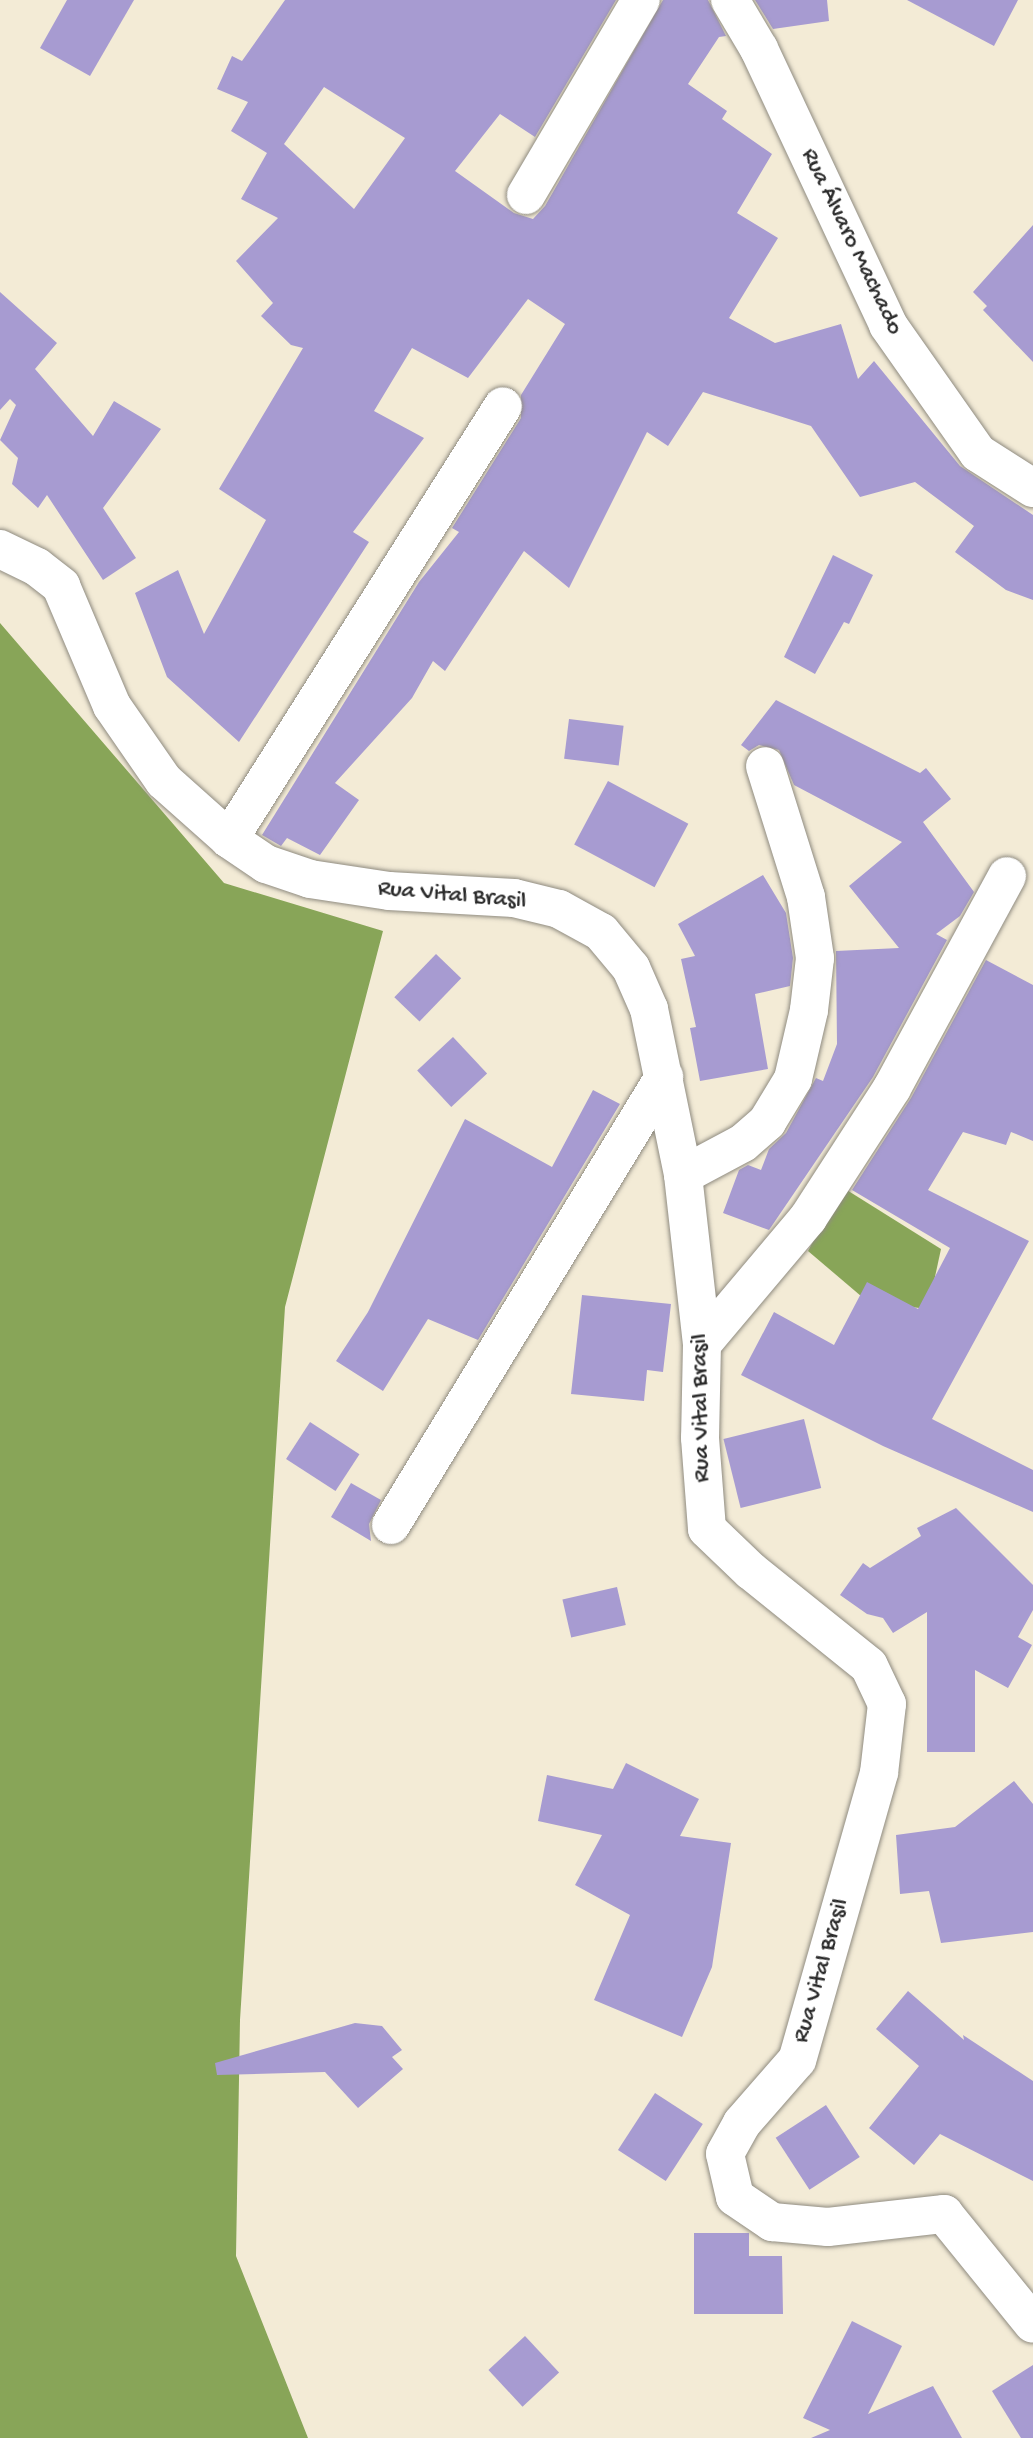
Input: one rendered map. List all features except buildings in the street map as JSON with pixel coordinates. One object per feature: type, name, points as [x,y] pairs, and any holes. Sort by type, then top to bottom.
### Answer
[{"type":"street","points":[[526,195],[641,0]]},
{"type":"street","name":"Rua Álvaro Machado","points":[[730,0],[765,62],[888,326],[978,453],[1033,488]]},
{"type":"street","points":[[229,839],[503,406]]},
{"type":"street","name":"Rua Vital Brasil","points":[[0,549],[37,567],[61,586],[112,706],[164,781],[229,839],[266,864],[310,879],[389,891],[514,898],[559,909],[601,932],[631,968],[640,988],[664,1077],[683,1175],[702,1344],[700,1438],[707,1529],[751,1572],[869,1666],[887,1704],[878,1773],[797,2060],[743,2123],[725,2154],[735,2197],[772,2222],[828,2227],[944,2214],[1033,2324]]},
{"type":"street","points":[[683,1175],[743,1143],[767,1122],[793,1079],[809,1010],[815,958],[806,897],[765,766]]},
{"type":"street","points":[[702,1344],[808,1218],[892,1088],[1007,876]]},
{"type":"street","points":[[391,1525],[664,1077]]},
{"type":"green space","points":[[0,623],[224,883],[383,931],[285,1307],[240,2020],[236,2256],[308,2438],[0,2438]]},
{"type":"green space","points":[[842,1187],[941,1249],[928,1309],[868,1302],[808,1251]]}]
